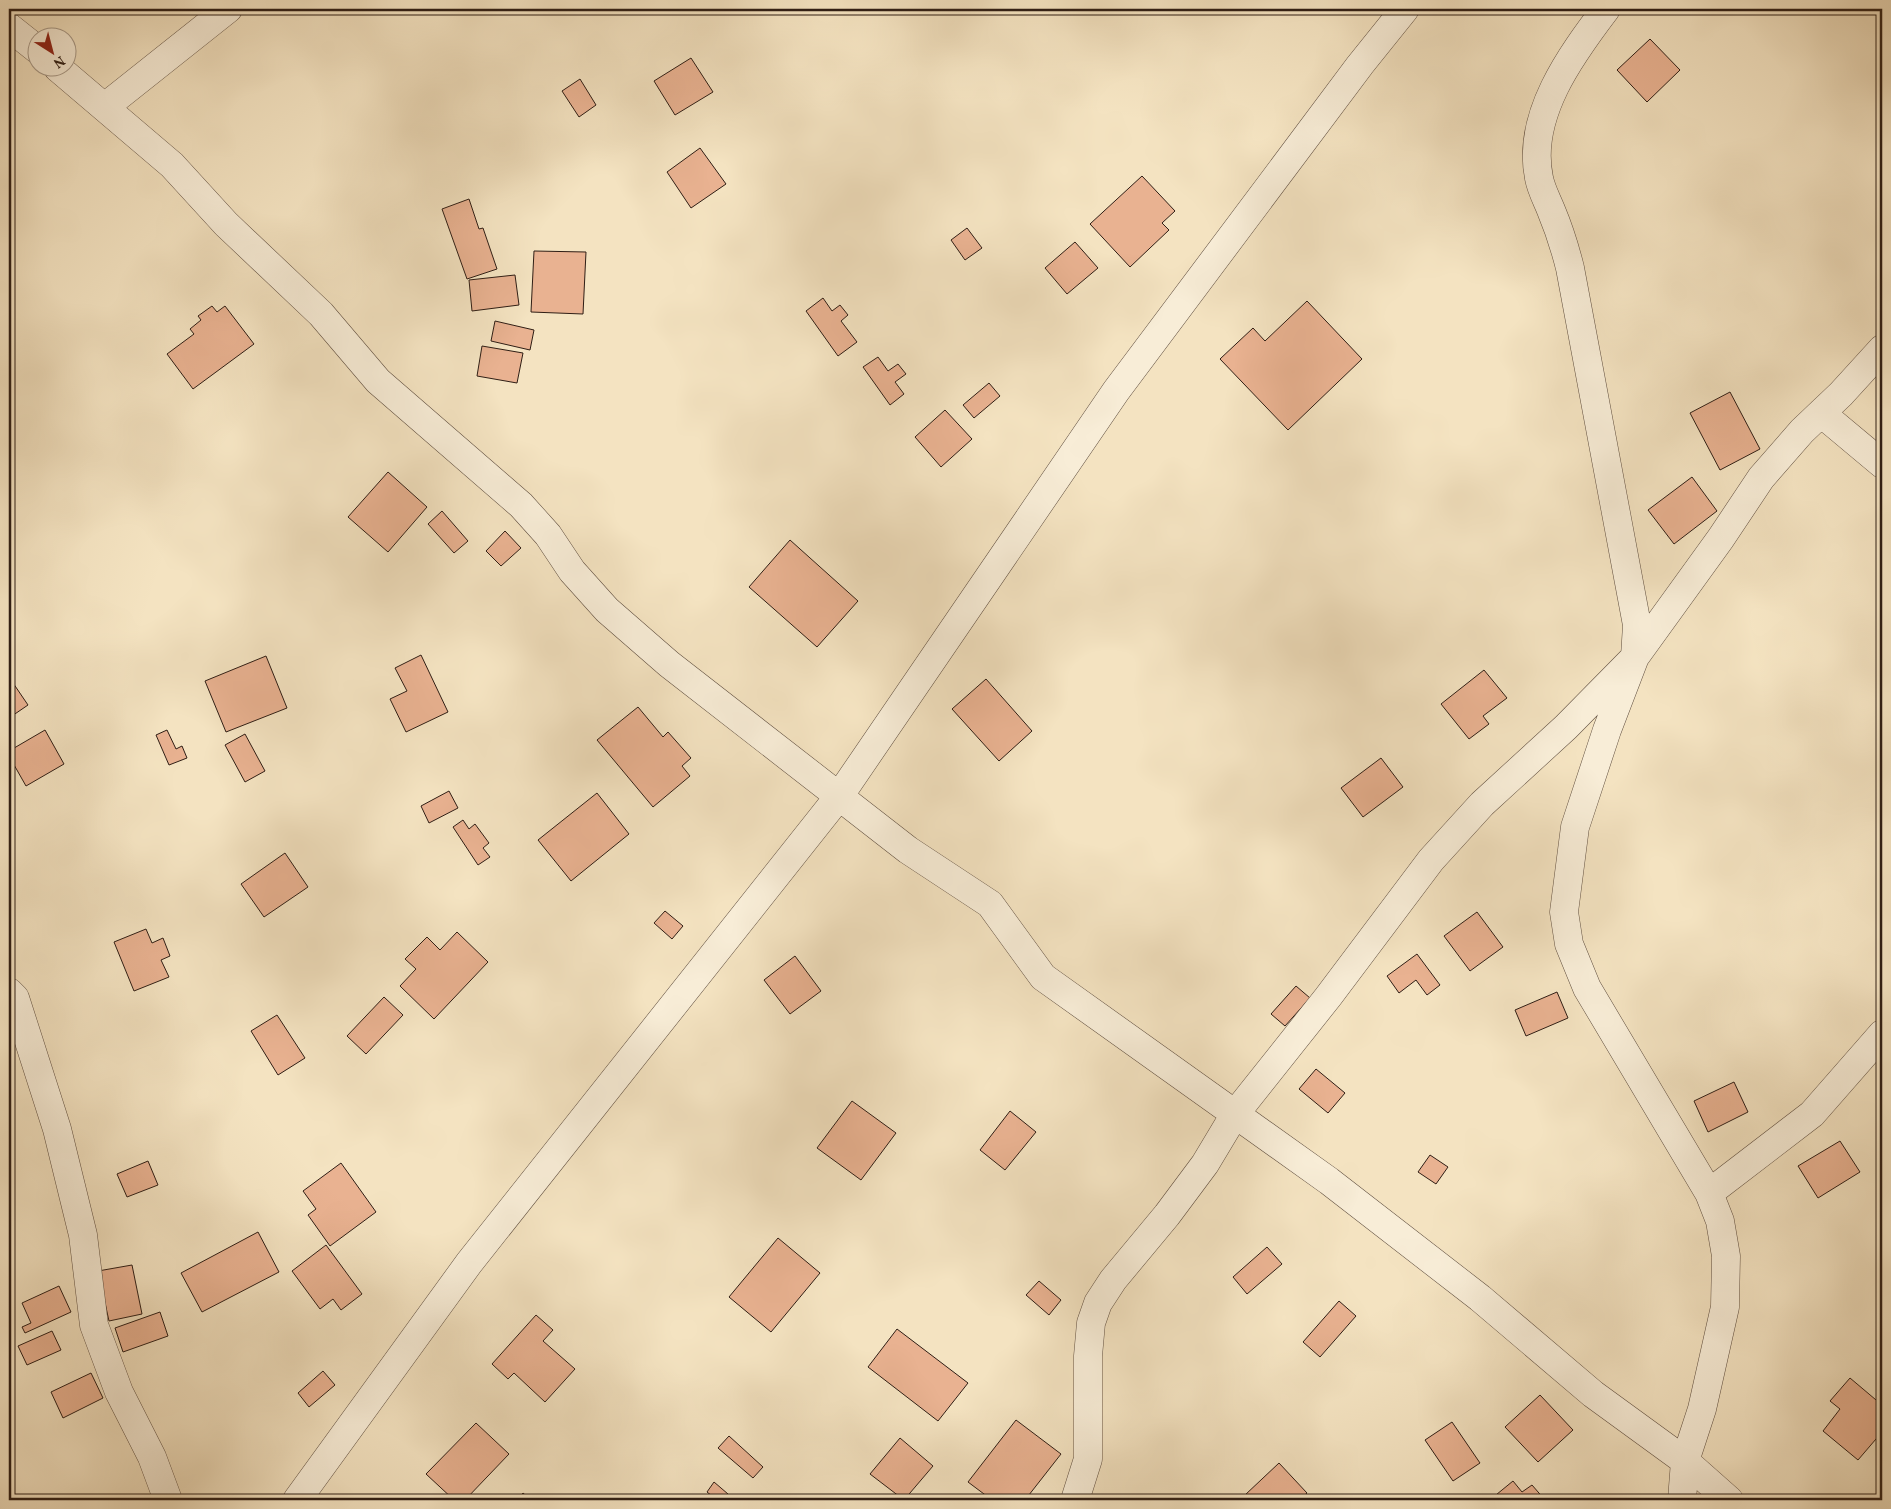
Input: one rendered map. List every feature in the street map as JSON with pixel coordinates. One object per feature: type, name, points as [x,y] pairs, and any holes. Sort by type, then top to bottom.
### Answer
[{"type":"street","points":[[106,106],[228,9]]},
{"type":"street","points":[[1606,9],[1576,48],[1560,77],[1542,120],[1538,148],[1539,178],[1563,242],[1574,286],[1637,625],[1635,657],[1607,730],[1575,827],[1564,912],[1568,944],[1587,988],[1709,1193],[1720,1221],[1726,1256],[1725,1307],[1702,1408],[1685,1460],[1682,1500]]},
{"type":"street","points":[[297,1500],[469,1263],[840,795],[1116,391],[1398,12]]},
{"type":"street","points":[[9,27],[28,42]]},
{"type":"street","points":[[71,78],[106,106],[172,165],[226,224],[321,314],[378,381],[520,504],[548,535],[572,571],[607,610],[669,664],[840,795],[908,850],[990,904],[1043,977],[1329,1181],[1480,1298],[1593,1394],[1685,1460],[1729,1500]]},
{"type":"street","points":[[1076,1500],[1088,1459],[1088,1356],[1091,1323],[1098,1303],[1205,1164],[1235,1114],[1328,997],[1431,860],[1482,804],[1566,727],[1635,657],[1762,478],[1820,413],[1882,349]]},
{"type":"street","points":[[1820,413],[1882,464]]},
{"type":"street","points":[[9,992],[14,998],[57,1129],[83,1236],[94,1325],[119,1392],[152,1457],[168,1500]]},
{"type":"street","points":[[1709,1193],[1812,1114],[1882,1034]]},
{"type":"building","points":[[1650,39],[1680,70],[1647,102],[1617,70]]},
{"type":"building","points":[[691,58],[713,92],[675,115],[654,81]]},
{"type":"building","points":[[580,79],[596,105],[579,117],[562,91]]},
{"type":"building","points":[[700,148],[726,184],[691,208],[667,172]]},
{"type":"building","points":[[1142,176],[1175,211],[1162,223],[1169,230],[1130,267],[1090,224]]},
{"type":"building","points":[[469,199],[479,229],[483,228],[497,269],[467,279],[442,209]]},
{"type":"building","points":[[967,228],[982,248],[965,260],[951,240]]},
{"type":"building","points":[[1075,242],[1098,268],[1067,294],[1045,268]]},
{"type":"building","points":[[534,251],[586,252],[583,314],[531,312]]},
{"type":"building","points":[[515,275],[519,305],[472,311],[469,280]]},
{"type":"building","points":[[823,298],[832,311],[840,305],[848,315],[841,321],[857,342],[838,356],[806,311]]},
{"type":"building","points":[[1307,301],[1362,359],[1288,430],[1220,359],[1253,328],[1265,341]]},
{"type":"building","points":[[212,306],[217,312],[225,306],[254,344],[193,389],[167,354],[194,334],[190,329],[201,320],[198,316]]},
{"type":"building","points":[[495,321],[534,330],[530,350],[491,341]]},
{"type":"building","points":[[482,346],[523,353],[517,383],[477,376]]},
{"type":"building","points":[[878,357],[888,371],[898,364],[906,374],[895,382],[904,394],[890,405],[863,367]]},
{"type":"building","points":[[989,383],[1000,396],[974,418],[963,405]]},
{"type":"building","points":[[1730,392],[1760,449],[1720,470],[1690,413]]},
{"type":"building","points":[[945,410],[972,439],[941,467],[915,437]]},
{"type":"building","points":[[388,472],[427,507],[388,552],[348,517]]},
{"type":"building","points":[[1692,477],[1717,511],[1674,544],[1648,510]]},
{"type":"building","points":[[442,511],[468,541],[454,553],[428,524]]},
{"type":"building","points":[[505,531],[521,548],[501,566],[486,551]]},
{"type":"building","points":[[790,540],[858,601],[817,647],[749,587]]},
{"type":"building","points":[[421,655],[448,712],[406,732],[390,699],[407,691],[395,668]]},
{"type":"building","points":[[266,656],[287,708],[226,732],[205,681]]},
{"type":"building","points":[[1484,670],[1507,698],[1483,716],[1489,724],[1469,739],[1441,704]]},
{"type":"building","points":[[986,679],[1032,731],[999,761],[952,709]]},
{"type":"building","points":[[11,680],[28,705],[9,718],[9,681]]},
{"type":"building","points":[[638,707],[663,737],[668,732],[691,758],[682,766],[690,776],[653,807],[597,740]]},
{"type":"building","points":[[45,730],[64,764],[26,786],[9,756],[9,751]]},
{"type":"building","points":[[167,730],[176,749],[182,746],[187,758],[169,765],[156,735]]},
{"type":"building","points":[[245,734],[265,771],[245,782],[225,745]]},
{"type":"building","points":[[1381,758],[1403,787],[1363,817],[1341,788]]},
{"type":"building","points":[[449,791],[458,808],[429,823],[421,806]]},
{"type":"building","points":[[597,793],[629,834],[571,881],[538,840]]},
{"type":"building","points":[[463,820],[469,829],[475,824],[489,843],[483,848],[490,857],[478,865],[453,827]]},
{"type":"building","points":[[285,853],[308,887],[264,917],[241,884]]},
{"type":"building","points":[[665,911],[683,926],[672,939],[654,923]]},
{"type":"building","points":[[1477,912],[1503,947],[1470,971],[1444,936]]},
{"type":"building","points":[[146,929],[152,943],[163,938],[170,956],[161,960],[169,977],[134,991],[114,942]]},
{"type":"building","points":[[457,932],[488,962],[434,1019],[400,986],[416,969],[405,959],[427,937],[440,950]]},
{"type":"building","points":[[1417,954],[1440,985],[1427,995],[1416,980],[1399,993],[1387,976]]},
{"type":"building","points":[[795,956],[821,991],[790,1014],[764,980]]},
{"type":"building","points":[[1296,986],[1310,998],[1285,1026],[1271,1014]]},
{"type":"building","points":[[1557,992],[1568,1018],[1526,1036],[1515,1010]]},
{"type":"building","points":[[384,997],[403,1015],[366,1054],[347,1036]]},
{"type":"building","points":[[277,1015],[305,1058],[278,1075],[251,1031]]},
{"type":"building","points":[[1316,1069],[1345,1093],[1328,1113],[1299,1089]]},
{"type":"building","points":[[1734,1082],[1748,1112],[1708,1132],[1694,1101]]},
{"type":"building","points":[[852,1101],[896,1133],[861,1180],[817,1148]]},
{"type":"building","points":[[1010,1111],[1036,1132],[1005,1170],[980,1150]]},
{"type":"building","points":[[1840,1141],[1860,1172],[1818,1198],[1798,1166]]},
{"type":"building","points":[[1430,1155],[1448,1167],[1436,1184],[1418,1172]]},
{"type":"building","points":[[148,1161],[158,1185],[127,1197],[117,1174]]},
{"type":"building","points":[[341,1163],[376,1212],[330,1246],[308,1215],[316,1209],[303,1191]]},
{"type":"building","points":[[258,1232],[279,1272],[202,1312],[181,1273]]},
{"type":"building","points":[[778,1238],[820,1273],[771,1332],[729,1297]]},
{"type":"building","points":[[326,1245],[362,1294],[341,1310],[333,1299],[320,1309],[292,1271]]},
{"type":"building","points":[[1267,1247],[1282,1264],[1247,1294],[1233,1277]]},
{"type":"building","points":[[132,1265],[142,1314],[109,1321],[98,1271]]},
{"type":"building","points":[[1039,1281],[1061,1300],[1049,1315],[1026,1295]]},
{"type":"building","points":[[59,1286],[71,1312],[25,1333],[22,1327],[31,1323],[22,1303]]},
{"type":"building","points":[[1339,1301],[1356,1316],[1320,1357],[1303,1342]]},
{"type":"building","points":[[160,1312],[168,1336],[123,1352],[115,1328]]},
{"type":"building","points":[[536,1315],[553,1330],[543,1341],[575,1369],[545,1402],[514,1373],[508,1379],[492,1364]]},
{"type":"building","points":[[897,1329],[968,1383],[938,1421],[868,1367]]},
{"type":"building","points":[[52,1331],[61,1350],[27,1365],[18,1346]]},
{"type":"building","points":[[323,1371],[335,1385],[309,1407],[298,1393]]},
{"type":"building","points":[[91,1373],[103,1398],[63,1418],[51,1392]]},
{"type":"building","points":[[1850,1378],[1882,1405],[1882,1432],[1858,1460],[1823,1431],[1840,1409],[1830,1401]]},
{"type":"building","points":[[1540,1395],[1573,1430],[1538,1462],[1505,1427]]},
{"type":"building","points":[[1016,1420],[1061,1454],[1025,1500],[992,1500],[968,1482]]},
{"type":"building","points":[[1452,1422],[1480,1463],[1453,1481],[1425,1440]]},
{"type":"building","points":[[476,1423],[509,1454],[465,1500],[454,1500],[426,1474]]},
{"type":"building","points":[[729,1436],[763,1467],[753,1478],[718,1448]]},
{"type":"building","points":[[900,1438],[933,1466],[904,1500],[870,1474]]},
{"type":"building","points":[[1279,1463],[1307,1493],[1299,1500],[1249,1500],[1245,1495]]},
{"type":"building","points":[[1513,1481],[1522,1492],[1532,1485],[1545,1500],[1491,1499]]},
{"type":"building","points":[[714,1482],[728,1494],[722,1500],[717,1500],[707,1492]]},
{"type":"building","points":[[523,1493],[531,1500],[517,1500]]}]
